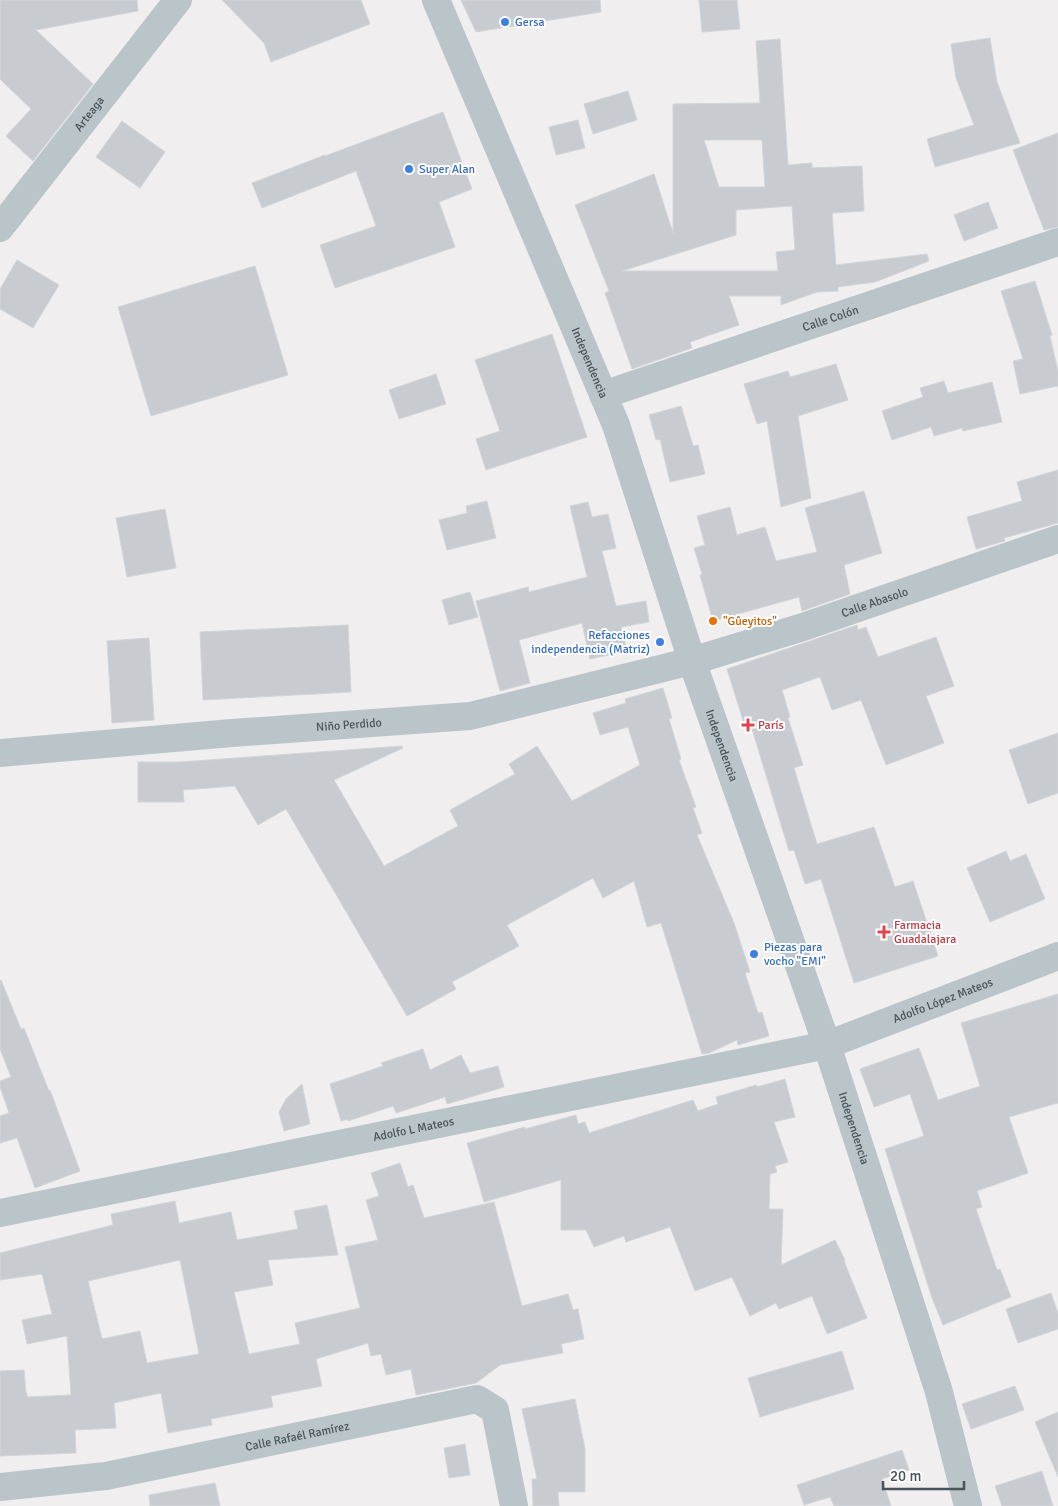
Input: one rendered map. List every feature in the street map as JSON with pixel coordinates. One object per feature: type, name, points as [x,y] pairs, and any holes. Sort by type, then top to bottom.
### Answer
[{"type":"street","name":"Arteaga","points":[[0,228],[178,0]]},
{"type":"street","name":"Independencia","points":[[436,0],[616,425],[692,661],[827,1045],[939,1392],[968,1506]]},
{"type":"street","name":"Calle Colón","points":[[603,395],[1058,242]]},
{"type":"street","name":"Calle Abasolo","points":[[692,661],[803,627],[1058,538]]},
{"type":"street","name":"Niño Perdido","points":[[0,752],[470,716],[692,661]]},
{"type":"street","name":"Adolfo López Mateos","points":[[827,1045],[1058,956]]},
{"type":"street","name":"Adolfo L Mateos","points":[[0,1213],[827,1045]]},
{"type":"street","name":"Calle Rafaél Ramírez","points":[[0,1488],[106,1476],[477,1399],[495,1410],[514,1506]]},
{"type":"building","points":[[0,0],[137,0],[138,11],[36,30],[93,84],[33,161],[6,136],[31,109],[0,79]]},
{"type":"building","points":[[222,0],[361,0],[370,24],[271,62],[264,43]]},
{"type":"building","name":"Gersa","points":[[461,0],[600,0],[601,12],[476,32]]},
{"type":"building","points":[[699,0],[737,0],[740,29],[702,32]]},
{"type":"building","points":[[990,38],[997,82],[1020,143],[935,167],[927,139],[974,125],[956,78],[951,44]]},
{"type":"building","points":[[780,39],[788,165],[812,163],[812,168],[862,166],[864,211],[832,213],[836,265],[927,254],[929,261],[875,282],[838,287],[838,291],[817,292],[781,305],[781,296],[729,296],[739,325],[690,342],[692,348],[632,369],[605,293],[609,291],[575,205],[654,174],[673,233],[673,104],[760,103],[756,41]],"holes":[[[704,140],[762,140],[765,187],[719,187]],[[792,206],[795,250],[776,252],[778,271],[622,271],[736,235],[736,210]]]},
{"type":"building","points":[[628,91],[637,120],[593,134],[584,104]]},
{"type":"building","points":[[443,112],[472,189],[439,202],[455,247],[335,288],[320,245],[376,226],[356,171],[262,208],[252,183]]},
{"type":"building","points":[[578,120],[585,148],[556,155],[549,127]]},
{"type":"building","points":[[122,121],[165,152],[140,188],[96,157]]},
{"type":"building","points":[[1058,133],[1058,227],[1044,230],[1013,150]]},
{"type":"building","points":[[988,202],[998,228],[964,241],[954,215]]},
{"type":"building","points":[[17,260],[59,285],[33,328],[0,309],[0,289]]},
{"type":"building","points":[[255,266],[288,375],[151,416],[118,307]]},
{"type":"building","points":[[1035,281],[1052,335],[1050,336],[1058,371],[1058,386],[1020,394],[1013,361],[1023,359],[1001,291]]},
{"type":"building","points":[[552,334],[587,437],[486,470],[476,439],[500,431],[475,360]]},
{"type":"building","points":[[836,364],[848,400],[798,416],[811,498],[781,507],[767,421],[757,424],[744,384],[788,371],[790,377]]},
{"type":"building","points":[[436,374],[446,404],[399,419],[389,390]]},
{"type":"building","points":[[944,381],[948,393],[992,382],[1002,422],[963,431],[962,428],[934,436],[931,427],[892,440],[882,411],[923,397],[920,388]]},
{"type":"building","points":[[681,406],[693,446],[698,445],[705,474],[670,482],[660,439],[656,440],[649,415]]},
{"type":"building","points":[[1058,470],[1058,523],[1004,538],[1005,541],[976,549],[967,517],[1022,501],[1017,482]]},
{"type":"building","points":[[864,491],[882,553],[844,565],[850,594],[802,611],[799,597],[713,621],[694,548],[705,545],[697,516],[730,507],[737,535],[765,527],[776,561],[817,552],[805,508]]},
{"type":"building","points":[[487,501],[496,538],[447,550],[439,520],[467,513],[466,506]]},
{"type":"building","points":[[588,502],[592,517],[608,514],[616,548],[602,551],[616,606],[646,601],[649,622],[621,627],[627,651],[590,659],[582,623],[519,640],[530,683],[500,691],[476,601],[528,587],[529,592],[587,577],[570,506]]},
{"type":"building","points":[[165,509],[176,568],[127,577],[116,518]]},
{"type":"building","points":[[470,592],[478,617],[449,625],[442,600]]},
{"type":"building","points":[[348,625],[351,692],[203,700],[200,632]]},
{"type":"building","points":[[857,625],[858,630],[866,627],[878,657],[936,637],[954,686],[926,696],[944,743],[886,765],[861,700],[832,710],[820,677],[782,690],[790,717],[788,718],[803,765],[794,768],[817,844],[874,827],[895,887],[913,881],[938,956],[854,983],[821,879],[805,884],[794,850],[789,851],[752,729],[746,730],[727,669]]},
{"type":"building","points":[[149,638],[154,720],[112,723],[107,641]]},
{"type":"building","points":[[663,688],[672,718],[669,719],[681,759],[679,760],[696,807],[693,808],[702,833],[697,835],[734,923],[750,972],[745,973],[758,1013],[762,1012],[769,1036],[738,1045],[737,1040],[709,1053],[702,1054],[661,923],[647,927],[634,881],[603,898],[593,878],[507,925],[519,946],[452,982],[456,989],[407,1016],[286,809],[258,825],[235,786],[183,790],[184,802],[138,802],[138,762],[180,762],[402,746],[403,748],[334,780],[384,866],[458,826],[450,810],[515,774],[509,764],[537,746],[572,801],[640,765],[628,727],[600,735],[593,713],[626,703],[625,699]]},
{"type":"building","points":[[1058,733],[1058,793],[1028,804],[1009,750]]},
{"type":"building","points":[[1006,851],[1010,861],[1026,854],[1045,899],[990,922],[967,868]]},
{"type":"building","points":[[1,980],[21,1029],[24,1028],[50,1090],[80,1171],[35,1188],[17,1138],[0,1143],[0,1116],[9,1113],[0,1087],[0,1081],[11,1077],[0,1049]]},
{"type":"building","points":[[1058,994],[1058,1103],[1009,1117],[1028,1173],[977,1191],[982,1207],[976,1209],[997,1270],[1000,1269],[1011,1297],[943,1325],[932,1298],[885,1149],[924,1136],[910,1094],[874,1107],[860,1069],[919,1048],[938,1100],[980,1086],[961,1023]]},
{"type":"building","points":[[423,1049],[430,1070],[461,1055],[470,1073],[498,1066],[504,1087],[447,1104],[445,1097],[396,1113],[393,1106],[348,1121],[348,1119],[341,1121],[330,1084],[383,1066],[381,1063]]},
{"type":"building","points":[[785,1079],[795,1117],[774,1122],[788,1162],[775,1166],[777,1172],[770,1174],[769,1209],[783,1209],[781,1265],[835,1240],[845,1260],[867,1318],[827,1334],[812,1296],[779,1309],[776,1303],[750,1316],[732,1277],[695,1291],[670,1227],[626,1242],[624,1236],[594,1247],[586,1230],[561,1230],[561,1180],[484,1202],[467,1143],[576,1115],[578,1124],[585,1122],[589,1133],[693,1100],[698,1111],[718,1104],[716,1097],[756,1085],[757,1087]]},
{"type":"building","points":[[302,1084],[310,1124],[284,1131],[279,1112],[286,1099]]},
{"type":"building","points":[[400,1163],[408,1187],[413,1185],[424,1218],[494,1202],[522,1306],[568,1294],[573,1310],[578,1309],[584,1339],[561,1344],[563,1353],[500,1365],[476,1383],[416,1395],[411,1369],[386,1375],[381,1354],[371,1356],[368,1343],[316,1359],[322,1386],[271,1396],[273,1407],[211,1419],[212,1425],[168,1433],[161,1393],[114,1403],[116,1428],[75,1430],[76,1453],[0,1456],[0,1371],[24,1370],[27,1397],[71,1395],[67,1336],[27,1344],[22,1320],[52,1314],[42,1274],[0,1280],[0,1253],[113,1225],[111,1214],[175,1201],[179,1223],[231,1212],[237,1240],[298,1229],[294,1211],[327,1205],[338,1255],[268,1260],[273,1285],[234,1292],[249,1354],[300,1344],[295,1323],[360,1308],[345,1247],[378,1240],[366,1200],[379,1196],[371,1173]],"holes":[[[180,1260],[199,1354],[147,1363],[140,1331],[102,1339],[88,1281]]]},
{"type":"building","points":[[1051,1293],[1058,1313],[1058,1329],[1018,1343],[1006,1309]]},
{"type":"building","points":[[842,1351],[854,1389],[760,1417],[748,1378]]},
{"type":"building","points":[[1015,1386],[1024,1410],[971,1429],[962,1404]]},
{"type":"building","points":[[575,1399],[585,1449],[585,1492],[558,1492],[559,1506],[533,1506],[532,1479],[537,1479],[522,1409]]},
{"type":"building","points":[[1058,1412],[1058,1477],[1035,1422]]},
{"type":"building","points":[[465,1444],[470,1475],[449,1478],[444,1448]]},
{"type":"building","points":[[902,1450],[909,1470],[882,1479],[891,1506],[834,1506],[830,1497],[804,1505],[797,1485]]},
{"type":"building","points":[[1042,1471],[1053,1506],[1002,1506],[995,1486]]},
{"type":"building","points":[[215,1483],[220,1506],[150,1506],[149,1495]]},
{"type":"place","name":"Gersa","points":[[505,22]]},
{"type":"place","name":"Super Alan","points":[[409,169]]},
{"type":"place","name":"\"Gûeyitos\"","points":[[713,621]]},
{"type":"place","name":"Refacciones independencia (Matriz)","points":[[660,642]]},
{"type":"place","name":"París","points":[[748,725]]},
{"type":"place","name":"Farmacia Guadalajara","points":[[884,932]]},
{"type":"place","name":"Piezas para vocho \"EMI\"","points":[[754,954]]}]
